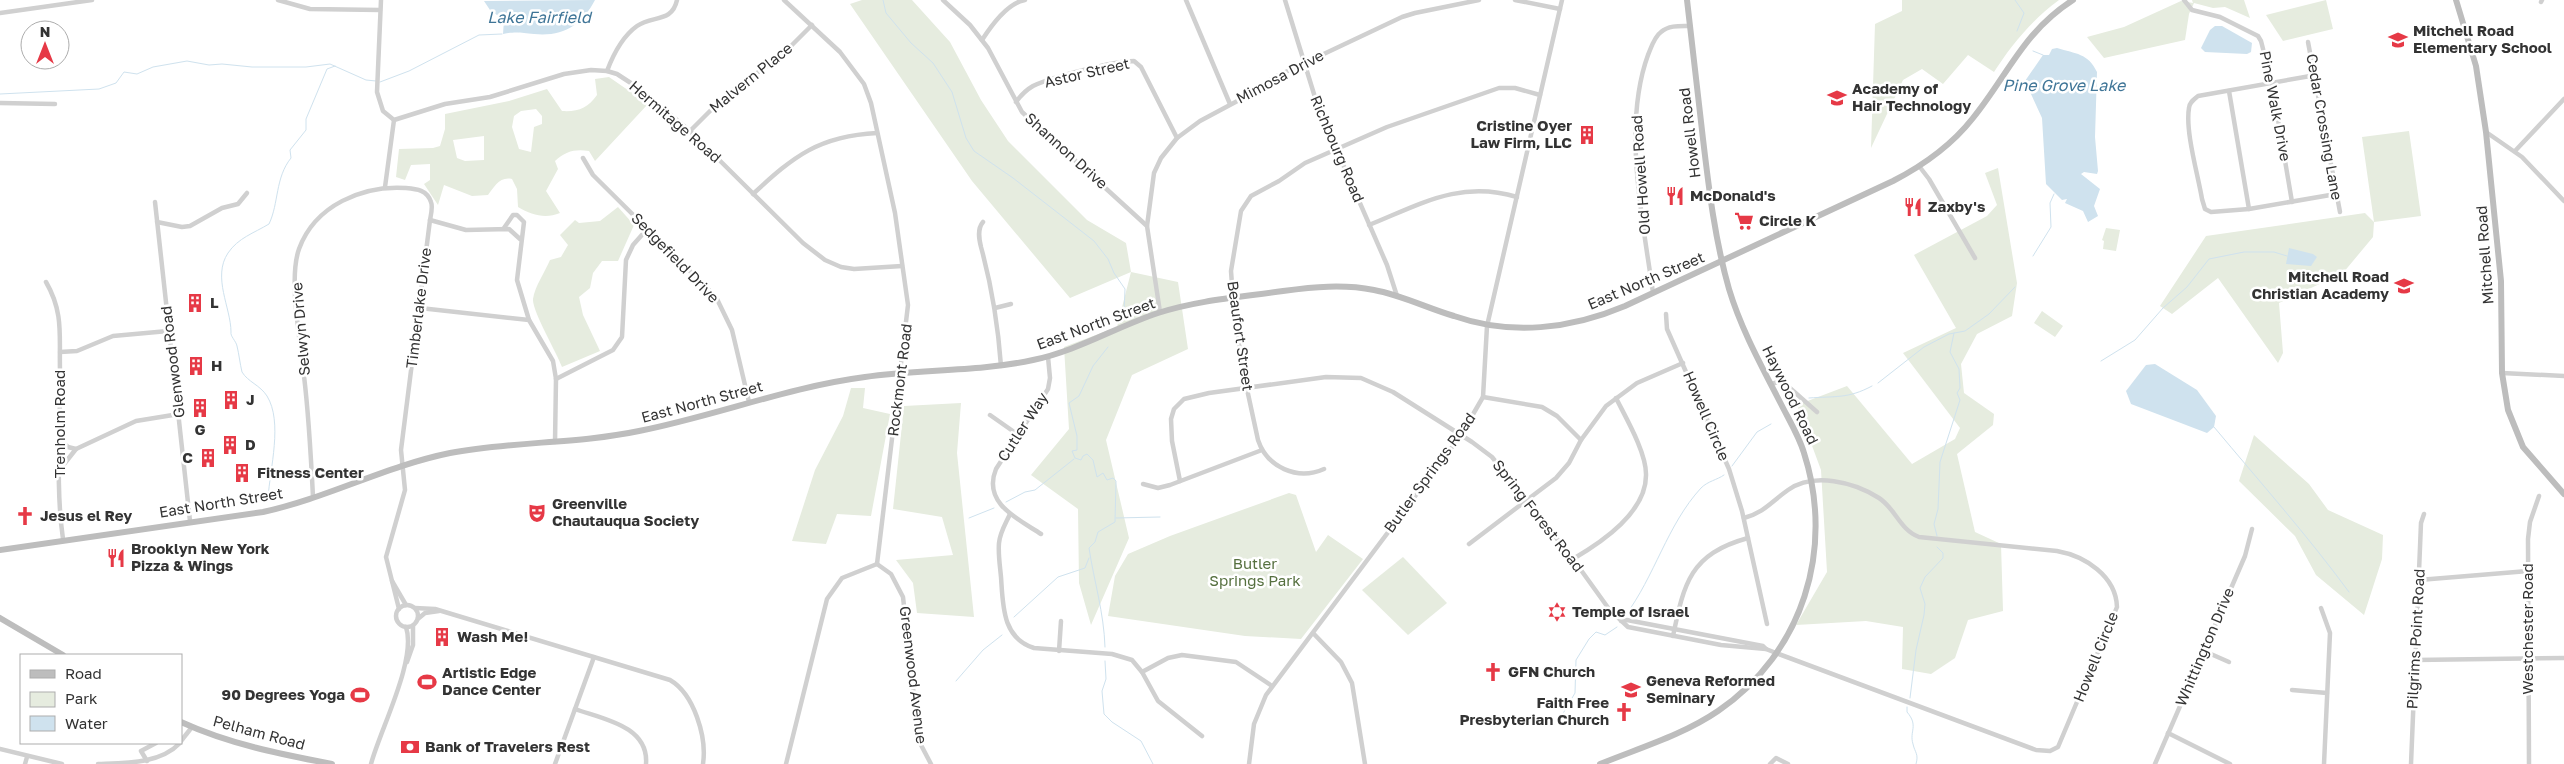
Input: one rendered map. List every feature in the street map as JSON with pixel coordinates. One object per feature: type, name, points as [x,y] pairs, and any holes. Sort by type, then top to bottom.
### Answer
[{"type":"main road","name":"Howell Road","points":[[1688,0],[1710,202],[1722,261]]},
{"type":"main road","name":"East North Street","points":[[0,550],[63,539],[264,511],[313,497],[404,466],[470,450],[637,432],[829,382],[901,373],[1000,366],[1048,356],[1160,312],[1233,298],[1336,286],[1376,290],[1487,326],[1531,328],[1572,324],[1610,313],[1893,182],[1919,166],[1942,150],[1964,129],[2027,40],[2073,0]]},
{"type":"main road","name":"Mitchell Road","points":[[2456,0],[2476,66],[2486,132],[2502,281],[2502,373],[2508,410],[2517,438],[2529,456],[2564,494]]},
{"type":"main road","name":"Haywood Road","points":[[1600,764],[1688,727],[1717,712],[1755,681],[1776,654],[1795,623],[1812,575],[1817,523],[1811,480],[1800,442],[1735,308],[1722,261]]},
{"type":"main road","points":[[0,618],[61,654]]},
{"type":"main road","name":"Pelham Road","points":[[182,722],[251,748],[332,764]]},
{"type":"street","points":[[0,12],[92,0]]},
{"type":"street","points":[[281,0],[310,9],[380,10]]},
{"type":"street","points":[[381,0],[376,81],[380,104],[388,117],[394,120],[385,187]]},
{"type":"street","points":[[607,71],[616,52],[630,32],[642,23],[668,16],[673,11],[677,0]]},
{"type":"street","name":"Rockmont Road","points":[[784,0],[840,52],[862,79],[871,103],[895,213],[908,305],[877,564]]},
{"type":"street","name":"Shannon Drive","points":[[943,0],[970,25],[991,52],[1016,102],[1029,119],[1147,226]]},
{"type":"street","points":[[982,40],[1005,12],[1021,0]]},
{"type":"street","points":[[1186,0],[1230,104]]},
{"type":"street","name":"Richbourg Road","points":[[1285,0],[1318,107],[1387,265],[1397,296]]},
{"type":"street","name":"Mimosa Drive","points":[[1147,226],[1154,173],[1161,158],[1178,138],[1200,121],[1275,76],[1408,15],[1479,0]]},
{"type":"street","points":[[1515,0],[1560,9]]},
{"type":"street","name":"Butler Springs Road","points":[[1249,764],[1254,724],[1272,686],[1461,435],[1483,397],[1487,326],[1562,0]]},
{"type":"street","name":"Pine Walk Drive","points":[[2184,0],[2192,10],[2220,17],[2258,36],[2263,45],[2272,84],[2292,202]]},
{"type":"street","name":"Malvern Place","points":[[690,131],[725,96],[782,55],[812,25]]},
{"type":"street","name":"Old Howell Road","points":[[1652,293],[1637,161],[1636,102],[1645,63],[1659,34],[1675,26],[1690,26]]},
{"type":"street","name":"Cedar Crossing Lane","points":[[2308,42],[2316,75],[2340,212]]},
{"type":"street","name":"Astor Street","points":[[1016,102],[1030,88],[1042,82],[1116,63],[1134,61],[1141,67],[1178,138]]},
{"type":"street","name":"Hermitage Road","points":[[394,120],[406,118],[430,108],[490,97],[564,74],[591,70],[618,74],[640,88],[690,131],[803,243],[830,262],[854,269],[902,266]]},
{"type":"street","points":[[2316,75],[2198,96],[2192,100],[2188,107],[2189,124],[2206,209],[2211,212],[2219,213],[2249,209],[2336,194]]},
{"type":"street","name":"Beaufort Street","points":[[1262,450],[1246,388],[1231,271],[1241,211],[1245,202],[1251,196],[1279,181],[1304,163],[1335,148],[1492,89],[1515,88],[1540,95]]},
{"type":"street","points":[[2229,91],[2249,209]]},
{"type":"street","points":[[2515,151],[2564,99]]},
{"type":"street","points":[[0,103],[55,104]]},
{"type":"street","points":[[2486,132],[2515,151],[2564,201]]},
{"type":"street","points":[[753,194],[784,165],[808,150],[840,138],[877,133]]},
{"type":"street","name":"Sedgefield Drive","points":[[583,158],[593,175],[693,272],[720,303],[732,330],[748,402]]},
{"type":"street","points":[[1919,166],[1929,179],[1975,258]]},
{"type":"street","name":"Timberlake Drive","points":[[385,187],[419,189],[426,193],[432,203],[401,450],[406,478],[402,506],[386,557],[399,609]]},
{"type":"street","name":"Selwyn Drive","points":[[313,497],[312,448],[295,285],[298,251],[306,232],[326,211],[357,195],[385,187]]},
{"type":"street","points":[[1369,225],[1444,196],[1465,190],[1489,191],[1517,197]]},
{"type":"street","points":[[157,222],[182,227],[190,226],[222,208],[238,204],[247,193]]},
{"type":"street","name":"Glenwood Road","points":[[155,202],[190,521]]},
{"type":"street","points":[[504,228],[509,218],[517,215],[524,222],[520,239],[517,280],[529,320],[553,361],[556,379],[555,442]]},
{"type":"street","points":[[430,220],[466,230],[504,228],[513,231],[520,239]]},
{"type":"street","points":[[983,222],[979,228],[980,239],[991,280],[1000,366]]},
{"type":"street","points":[[1147,226],[1160,312]]},
{"type":"street","points":[[556,379],[613,350],[622,337],[626,260],[633,245],[648,228]]},
{"type":"street","name":"Trenholm Road","points":[[46,282],[58,309],[63,539]]},
{"type":"street","points":[[995,308],[1011,304]]},
{"type":"street","points":[[420,308],[529,320]]},
{"type":"street","name":"Howell Circle","points":[[1666,314],[1667,329],[1720,446],[1744,518],[1767,624]]},
{"type":"street","points":[[60,352],[77,350],[113,336],[168,331]]},
{"type":"street","name":"Cutler Way","points":[[1041,534],[1010,514],[996,499],[993,482],[996,469],[1048,389],[1050,378],[1048,356]]},
{"type":"street","points":[[1469,544],[1561,473],[1600,412],[1616,398],[1637,384],[1683,363]]},
{"type":"street","points":[[2502,373],[2564,376]]},
{"type":"street","name":"Spring Forest Road","points":[[1180,481],[1170,419],[1174,409],[1187,398],[1326,377],[1361,378],[1393,392],[1492,457],[1573,559],[1609,609],[1621,621],[1635,629],[1743,648],[1766,649]]},
{"type":"street","points":[[1771,384],[1782,381],[1817,412]]},
{"type":"street","points":[[1483,397],[1542,407],[1557,416],[1581,440]]},
{"type":"street","points":[[1573,559],[1598,542],[1622,521],[1639,500],[1645,486],[1644,461],[1616,398]]},
{"type":"street","points":[[60,469],[76,449],[136,420],[179,414]]},
{"type":"street","points":[[990,416],[1017,434]]},
{"type":"street","points":[[60,440],[68,447],[76,449]]},
{"type":"street","points":[[1143,484],[1158,488],[1262,450],[1285,469],[1298,474],[1309,474],[1324,469]]},
{"type":"street","name":"Howell Circle","points":[[1744,518],[1762,512],[1790,489],[1811,480],[1840,482],[1878,497],[1908,531],[1919,538],[2057,551],[2081,557],[2095,566],[2106,580],[2115,597],[2116,608],[2059,744],[2050,751],[2036,750],[1776,654]]},
{"type":"street","name":"Westchester Road","points":[[2529,764],[2529,528],[2539,496]]},
{"type":"street","points":[[1010,514],[998,544],[1006,621],[1014,636],[1026,645],[1059,651],[1120,655],[1132,660],[1142,672],[1158,701],[1202,736]]},
{"type":"street","name":"Pilgrims Point Road","points":[[2411,764],[2422,522],[2424,514]]},
{"type":"street","name":"Whittington Drive","points":[[2155,764],[2244,556],[2252,529]]},
{"type":"street","points":[[1673,636],[1682,592],[1696,568],[1720,548],[1748,538]]},
{"type":"street","points":[[786,764],[827,599],[842,578],[877,564]]},
{"type":"street","name":"Greenwood Avenue","points":[[877,564],[891,574],[903,597],[917,724],[921,745],[931,764]]},
{"type":"street","points":[[2419,580],[2528,571]]},
{"type":"street","points":[[392,580],[406,605],[415,608],[427,607],[670,680],[680,686],[689,698],[704,743],[703,764]]},
{"type":"street","points":[[405,665],[408,638],[406,627],[396,617],[399,609],[406,605]]},
{"type":"street","points":[[415,608],[418,619]]},
{"type":"street","points":[[2321,608],[2330,634],[2324,764]]},
{"type":"street","points":[[371,764],[405,665],[414,645],[413,626],[425,613],[440,611]]},
{"type":"street","name":"Spring Forest Road","points":[[1621,621],[1627,620],[1675,628],[1763,646],[1776,654]]},
{"type":"street","points":[[1059,651],[1061,621]]},
{"type":"street","points":[[406,627],[413,626]]},
{"type":"street","points":[[1313,633],[1342,662],[1352,683],[1364,764]]},
{"type":"street","points":[[2204,651],[2229,662]]},
{"type":"street","points":[[1142,672],[1168,658],[1182,655],[1236,662],[1272,686]]},
{"type":"street","points":[[555,764],[594,657]]},
{"type":"street","points":[[2416,660],[2564,658]]},
{"type":"street","points":[[2292,690],[2327,693]]},
{"type":"street","points":[[575,708],[633,732],[643,744],[646,753],[646,764]]},
{"type":"street","points":[[182,740],[192,727]]},
{"type":"street","points":[[2168,733],[2230,764]]},
{"type":"street","points":[[147,761],[141,751],[154,744]]},
{"type":"street","points":[[98,764],[147,761],[170,753],[178,744]]},
{"type":"street","points":[[0,749],[62,764]]},
{"type":"street","points":[[25,764],[27,757]]},
{"type":"street","points":[[1770,764],[1776,758],[1788,764]]},
{"type":"green space","points":[[862,0],[912,0],[950,42],[981,100],[1008,141],[1087,220],[1126,243],[1131,272],[1070,298],[972,181],[850,4]]},
{"type":"green space","points":[[1902,0],[2059,0],[2023,33],[1994,72],[1968,55],[1943,84],[1922,69],[1903,80],[1871,148],[1875,24],[1902,11]]},
{"type":"green space","points":[[2192,0],[2244,0],[2250,18],[2225,7],[2213,8],[2194,3],[2189,14],[2185,40],[2104,58],[2087,37],[2124,27],[2181,1],[2193,3]]},
{"type":"green space","points":[[2326,0],[2333,29],[2283,41],[2266,15]]},
{"type":"green space","points":[[609,77],[648,104],[595,161],[589,151],[579,150],[567,153],[555,161],[558,169],[546,191],[560,213],[549,216],[539,215],[518,207],[517,189],[512,179],[508,178],[495,186],[488,195],[472,196],[444,185],[438,205],[424,184],[430,180],[430,164],[411,165],[405,180],[396,177],[399,149],[440,146],[445,129],[445,114],[509,101],[547,89],[562,111],[578,110],[590,103],[597,95],[595,79]],"holes":[[[536,109],[542,116],[542,124],[534,127],[531,152],[519,149],[512,127],[514,116],[521,111]],[[484,136],[484,160],[465,161],[457,158],[453,140]]]},
{"type":"green space","points":[[2409,131],[2421,216],[2374,222],[2362,137]]},
{"type":"green space","points":[[1998,168],[2017,283],[2012,316],[1977,334],[1961,364],[1964,393],[1994,414],[1993,425],[1957,454],[1975,532],[2001,544],[2003,611],[1968,620],[1955,658],[1931,674],[1902,669],[1903,627],[1866,621],[1796,625],[1827,572],[1821,470],[1797,405],[1847,386],[1912,464],[1955,439],[1960,428],[1903,353],[1956,328],[1914,255],[1987,216],[1997,205],[1985,173]]},
{"type":"green space","points":[[618,207],[634,225],[618,261],[602,261],[593,273],[590,288],[579,297],[583,315],[600,351],[562,367],[536,313],[533,299],[536,289],[550,260],[561,257],[568,245],[560,235],[575,220],[579,223],[600,221]]},
{"type":"green space","points":[[2365,213],[2374,222],[2373,237],[2343,273],[2279,303],[2283,353],[2278,363],[2218,278],[2172,314],[2160,306],[2206,236]]},
{"type":"green space","points":[[2106,228],[2120,230],[2116,251],[2103,249],[2104,241],[2102,240]]},
{"type":"green space","points":[[1131,272],[1178,282],[1188,349],[1132,375],[1106,440],[1129,538],[1091,625],[1079,583],[1078,509],[1031,475],[1069,429],[1064,347],[1117,327]]},
{"type":"green space","points":[[2042,311],[2063,326],[2055,337],[2034,323]]},
{"type":"green space","points":[[851,388],[865,388],[863,408],[890,414],[871,516],[837,514],[826,544],[792,541],[815,470],[843,416]]},
{"type":"green space","points":[[961,403],[957,453],[974,617],[917,613],[913,583],[896,560],[953,555],[942,517],[893,509],[904,406]]},
{"type":"green space","points":[[2254,435],[2309,484],[2328,510],[2383,535],[2382,559],[2364,615],[2316,575],[2295,536],[2239,481]]},
{"type":"green space","name":"Butler Springs Park","points":[[1289,493],[1296,495],[1316,552],[1328,535],[1363,559],[1301,639],[1245,636],[1108,616],[1115,576],[1128,554],[1170,536]]},
{"type":"green space","points":[[1403,557],[1447,603],[1408,635],[1362,590]]},
{"type":"water","name":"Lake Fairfield","points":[[595,0],[578,23],[563,31],[544,34],[516,32],[503,34],[504,20],[490,10],[484,1]]},
{"type":"water","points":[[2215,26],[2222,26],[2252,43],[2251,52],[2247,54],[2205,52],[2201,48],[2210,30]]},
{"type":"water","name":"Pine Grove Lake","points":[[2057,48],[2076,53],[2090,61],[2097,72],[2095,137],[2098,171],[2097,174],[2084,172],[2081,174],[2100,189],[2094,206],[2098,216],[2088,222],[2083,211],[2065,203],[2067,199],[2062,200],[2046,184],[2042,118],[2025,81],[2043,55],[2049,55],[2052,49]]},
{"type":"water","points":[[2289,248],[2313,254],[2317,257],[2311,266],[2286,264]]},
{"type":"water","points":[[2155,364],[2197,390],[2216,416],[2214,427],[2207,433],[2131,404],[2126,391],[2146,365]]},
{"type":"waterway","points":[[883,0],[886,13],[911,43],[933,63],[952,92],[966,138],[974,151],[1013,178],[1094,241],[1108,259],[1114,273],[1125,289],[1124,312]]},
{"type":"waterway","points":[[2015,0],[2024,13],[2017,31]]},
{"type":"waterway","points":[[380,82],[409,71],[479,35],[502,34]]},
{"type":"waterway","points":[[2033,51],[2043,55]]},
{"type":"waterway","points":[[0,94],[99,89],[116,83],[124,72],[137,74],[153,67],[187,61],[209,65],[222,64],[252,67],[306,67],[330,64],[366,80],[376,81]]},
{"type":"waterway","points":[[268,498],[275,432],[272,407],[264,392],[242,372],[237,346],[231,334],[222,272],[224,262],[232,248],[241,240],[269,224],[282,174],[291,158],[290,150],[306,130],[306,119],[327,69],[335,66]]},
{"type":"waterway","points":[[2033,256],[2051,227],[2050,203],[2054,194]]},
{"type":"waterway","points":[[2101,361],[2135,340],[2163,308],[2187,287],[2209,259],[2244,252],[2274,252],[2287,256]]},
{"type":"waterway","points":[[1878,383],[1924,347],[1949,334],[1965,331],[1989,314],[2015,287]]},
{"type":"waterway","points":[[1937,536],[1934,524],[1938,509],[1940,462],[1960,400],[1957,393],[1960,388],[1959,369],[1950,352],[1954,333]]},
{"type":"waterway","points":[[1105,647],[1101,609],[1089,548],[1095,542],[1098,532],[1115,522],[1116,481],[1113,478],[1107,480],[1103,473],[1097,477],[1093,460],[1087,454],[1081,460],[1075,458],[1072,451],[1077,450],[1077,436],[1069,403],[1079,396],[1093,366],[1108,347]]},
{"type":"waterway","points":[[1809,398],[1848,395],[1872,386]]},
{"type":"waterway","points":[[1732,466],[1757,432],[1771,424]]},
{"type":"waterway","points":[[2214,427],[2300,529],[2349,592]]},
{"type":"waterway","points":[[1006,502],[1025,492],[1035,490],[1074,459]]},
{"type":"waterway","points":[[1625,616],[1645,584],[1670,534],[1689,502],[1701,488],[1724,475]]},
{"type":"waterway","points":[[969,518],[994,508]]},
{"type":"waterway","points":[[1116,518],[1160,517]]},
{"type":"waterway","points":[[1910,698],[1916,650],[1924,615],[1925,604],[1920,588],[1925,577],[1943,558],[1943,553],[1937,547]]},
{"type":"waterway","points":[[1014,617],[1058,577],[1085,568],[1089,558]]},
{"type":"waterway","points":[[1558,722],[1575,693],[1576,660],[1589,639],[1596,632],[1605,635],[1617,627]]},
{"type":"waterway","points":[[956,681],[983,650],[1002,635]]},
{"type":"waterway","points":[[1105,661],[1106,679],[1102,691],[1104,714],[1112,722],[1141,741],[1153,764]]},
{"type":"waterway","points":[[1907,707],[1907,712],[1911,717],[1913,725],[1912,739],[1917,756],[1916,764]]},
{"type":"place","name":"Mitchell Road Elementary School","points":[[2398,40]]},
{"type":"place","name":"Academy of Hair Technology","points":[[1837,98]]},
{"type":"place","name":"Cristine Oyer Law Firm, LLC","points":[[1587,135]]},
{"type":"place","name":"McDonald's","points":[[1675,196]]},
{"type":"place","name":"Zaxby's","points":[[1913,207]]},
{"type":"place","name":"Circle K","points":[[1744,221]]},
{"type":"place","name":"Mitchell Road Christian Academy","points":[[2404,286]]},
{"type":"place","name":"L","points":[[195,303]]},
{"type":"place","name":"H","points":[[196,366]]},
{"type":"place","name":"J","points":[[231,400]]},
{"type":"place","name":"G","points":[[200,408]]},
{"type":"place","name":"D","points":[[230,445]]},
{"type":"place","name":"C","points":[[208,458]]},
{"type":"place","name":"Fitness Center","points":[[242,473]]},
{"type":"place","name":"Greenville Chautauqua Society","points":[[537,513]]},
{"type":"place","name":"Jesus el Rey","points":[[25,516]]},
{"type":"place","name":"Brooklyn New York Pizza & Wings","points":[[116,558]]},
{"type":"place","name":"Temple of Israel","points":[[1557,612]]},
{"type":"place","name":"Wash Me!","points":[[442,637]]},
{"type":"place","name":"GFN Church","points":[[1493,672]]},
{"type":"place","name":"Artistic Edge Dance Center","points":[[427,682]]},
{"type":"place","name":"Geneva Reformed Seminary","points":[[1631,690]]},
{"type":"place","name":"90 Degrees Yoga","points":[[360,695]]},
{"type":"place","name":"Faith Free Presbyterian Church","points":[[1624,712]]},
{"type":"place","name":"Bank of Travelers Rest","points":[[410,747]]}]
